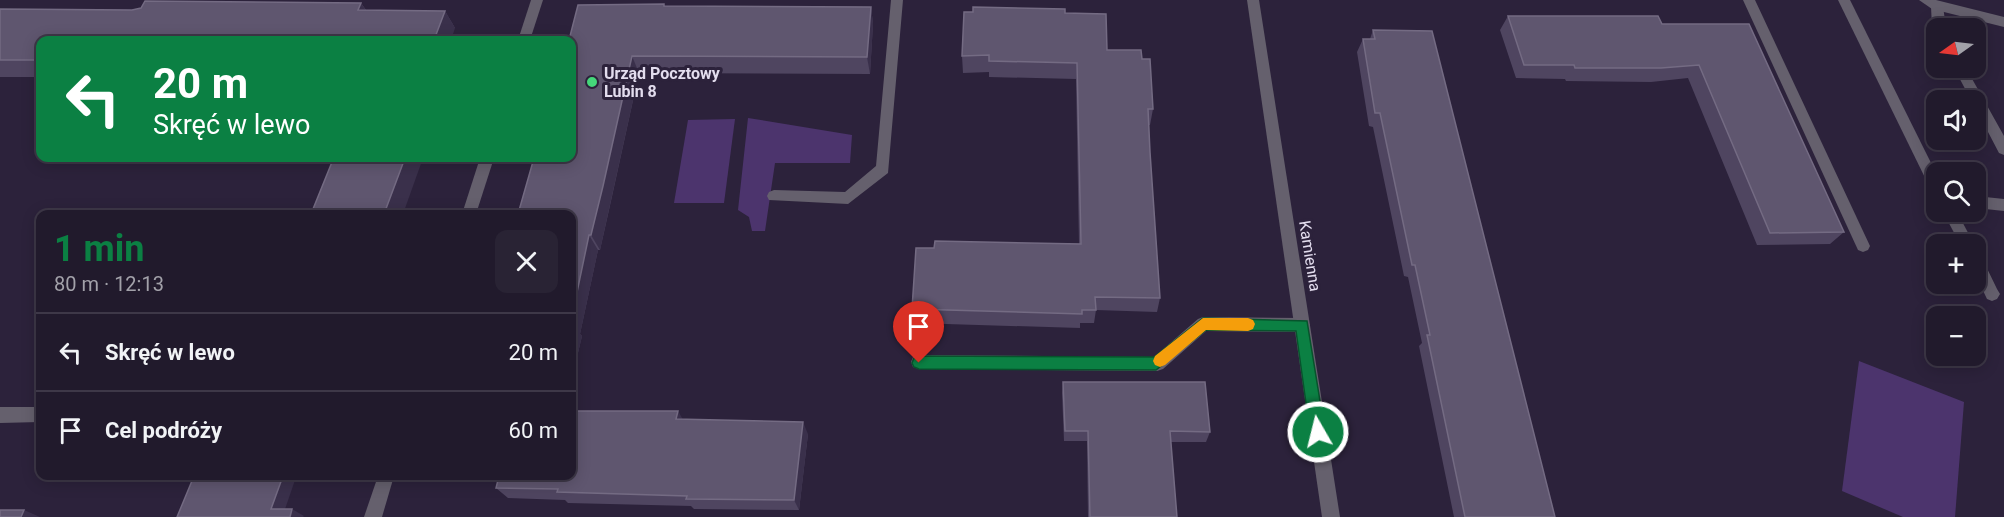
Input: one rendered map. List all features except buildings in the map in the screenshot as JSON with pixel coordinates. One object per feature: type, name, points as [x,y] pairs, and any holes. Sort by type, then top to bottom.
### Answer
[{"type":"street","points":[[525,36],[537,0]]},
{"type":"street","points":[[774,196],[848,198],[883,169],[897,0]]},
{"type":"street","name":"Kamienna","points":[[1253,0],[1331,517]]},
{"type":"street","points":[[1749,0],[1863,246]]},
{"type":"street","points":[[1844,0],[1926,166]]},
{"type":"street","points":[[1931,3],[2004,22]]},
{"type":"street","points":[[1931,3],[1936,18]]},
{"type":"street","points":[[1965,78],[2004,149]]},
{"type":"street","points":[[470,210],[486,162]]},
{"type":"street","points":[[1986,203],[2004,205]]},
{"type":"street","points":[[1986,282],[1992,294]]},
{"type":"street","points":[[919,363],[1156,364],[1203,324],[1302,325]]},
{"type":"street","points":[[0,415],[36,415]]},
{"type":"street","points":[[373,517],[385,480]]},
{"type":"shaded area","points":[[748,118],[852,135],[850,163],[775,163],[765,231],[752,231],[749,217],[738,210]]},
{"type":"shaded area","points":[[735,119],[724,203],[674,203],[688,120]]},
{"type":"shaded area","points":[[1859,361],[1964,402],[1955,517],[1903,517],[1842,491]]},
{"type":"slow traffic","points":[[1160,361],[1203,324],[1248,324]]},
{"type":"place","name":"Urząd Pocztowy Lubin 8","points":[[592,82]]},
{"type":"route","points":[[919,363],[1156,364],[1203,324],[1302,325],[1318,432]]}]
